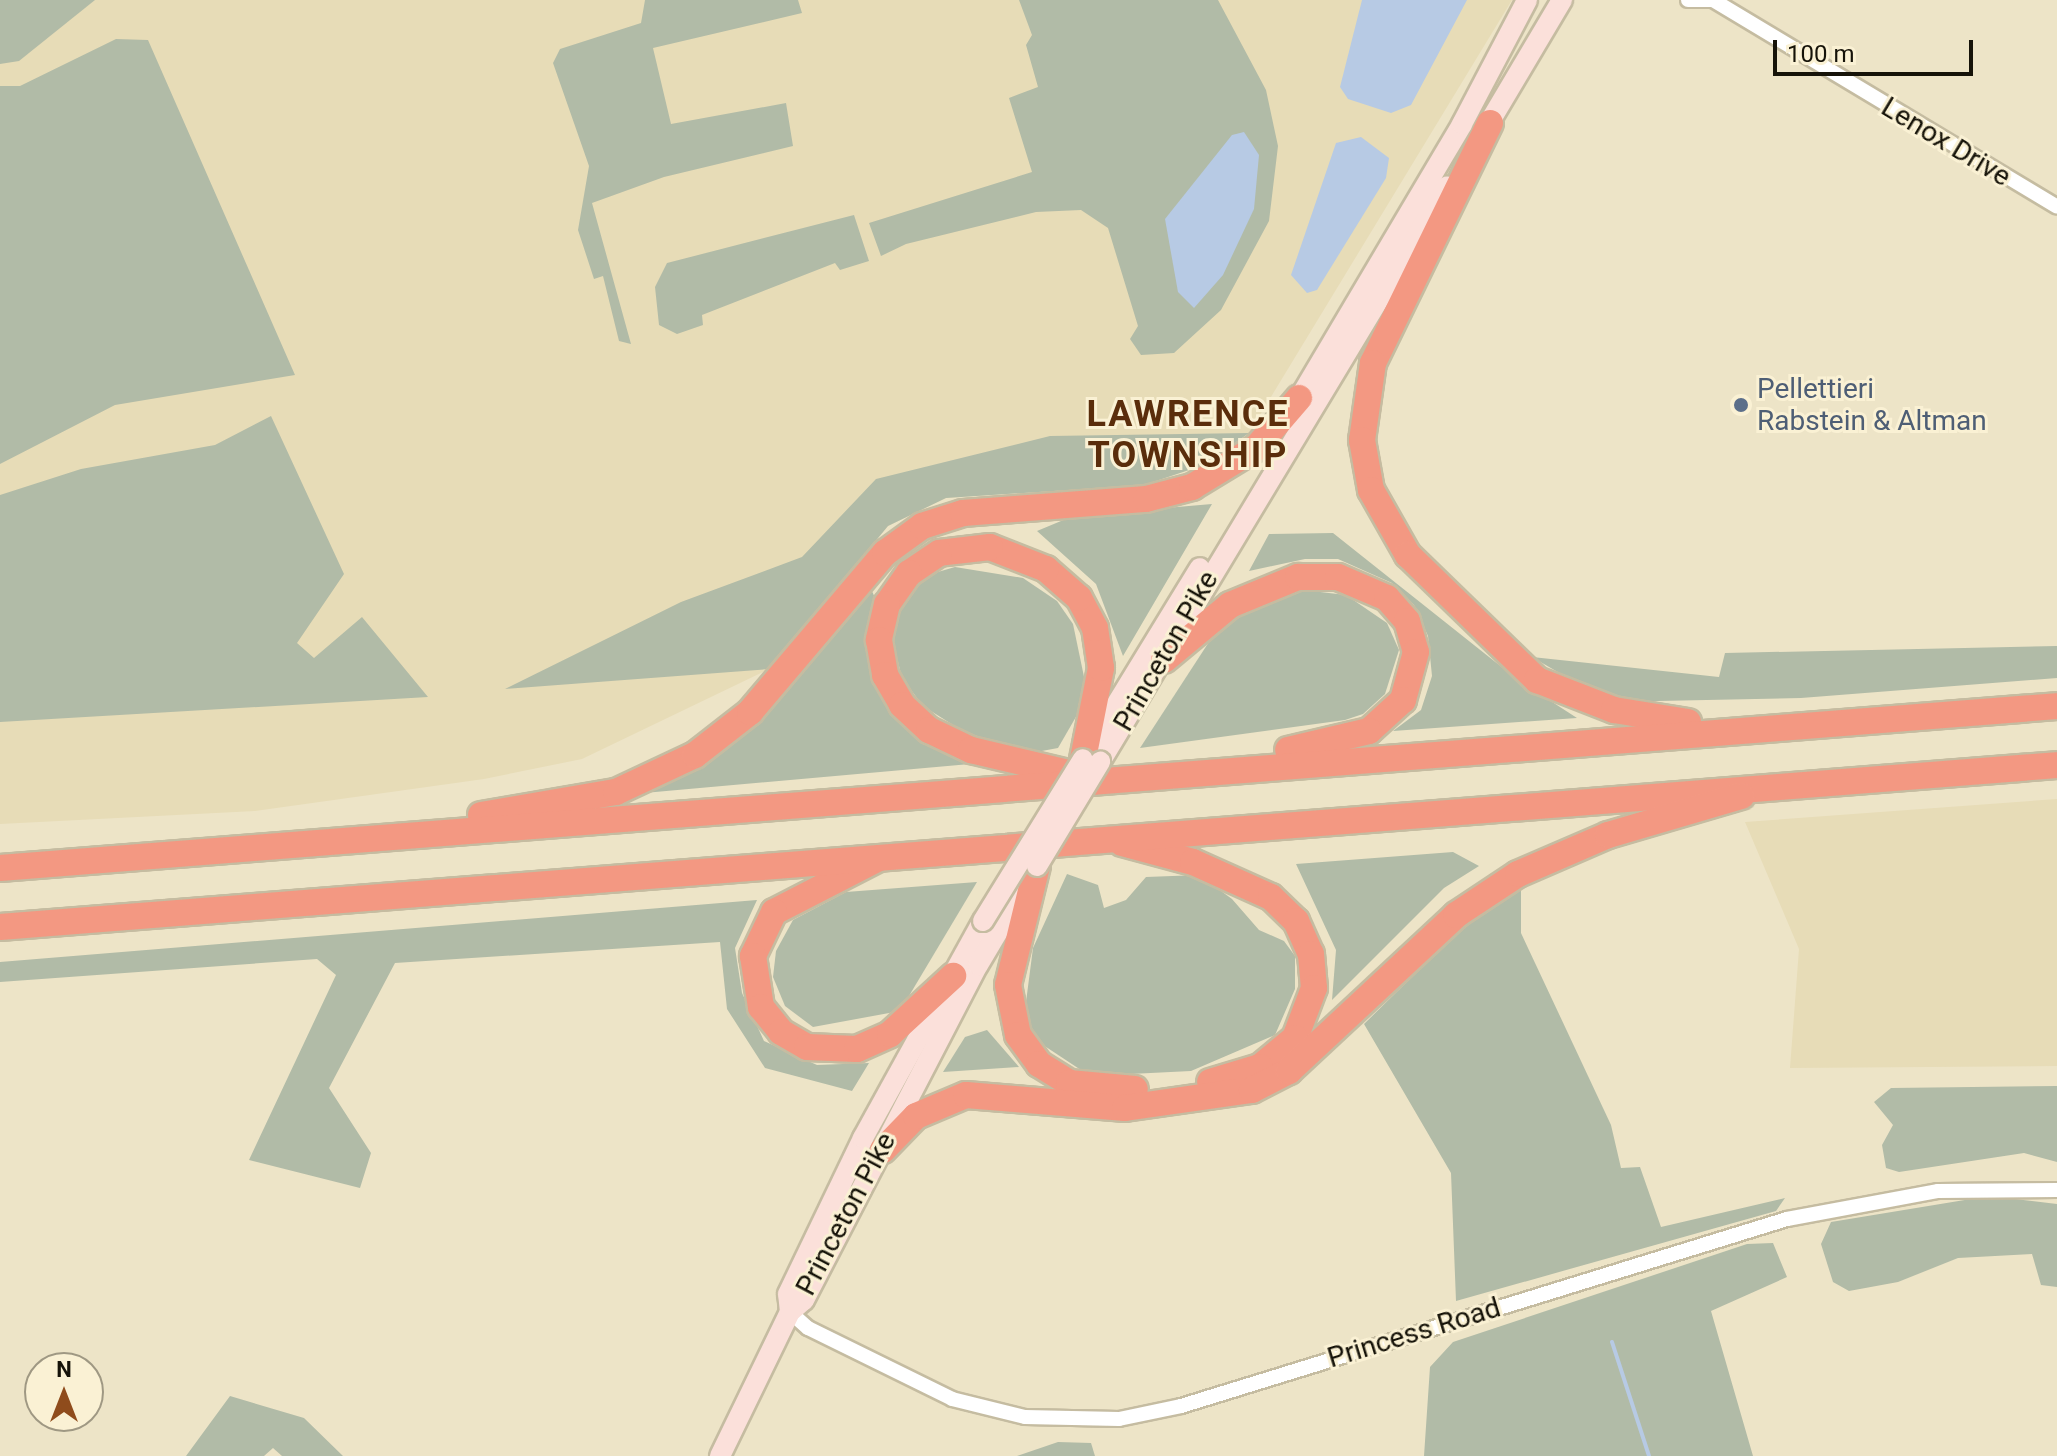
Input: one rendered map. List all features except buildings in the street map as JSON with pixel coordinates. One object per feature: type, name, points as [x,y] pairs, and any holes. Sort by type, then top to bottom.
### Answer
[{"type":"highway","points":[[1490,123],[1373,363],[1362,413],[1371,490],[1408,555],[1537,680],[1593,705],[1715,730]]},
{"type":"highway","points":[[434,834],[470,816],[616,792],[695,755],[750,712],[885,553],[922,526],[963,513],[1146,499],[1192,487],[1256,448],[1299,398]]},
{"type":"highway","points":[[1083,759],[1120,698],[1086,608],[1065,583],[1028,559],[990,547],[947,551],[909,573],[887,604],[881,659],[893,692],[914,719],[971,750],[1097,782]]},
{"type":"highway","points":[[1164,660],[1230,605],[1298,577],[1356,582],[1387,598],[1407,621],[1415,669],[1391,716],[1357,736],[1257,753],[1233,769]]},
{"type":"highway","points":[[0,868],[1715,730],[2057,706]]},
{"type":"highway","points":[[0,927],[2057,765]]},
{"type":"highway","points":[[883,1150],[916,1116],[966,1095],[1125,1108],[1252,1090],[1289,1071],[1456,915],[1518,874],[1577,846],[1721,806],[1759,787]]},
{"type":"highway","points":[[1037,866],[1000,929],[1011,1018],[1027,1050],[1069,1083],[1124,1090],[1209,1082],[1260,1067],[1284,1051],[1305,1022],[1314,988],[1311,954],[1296,921],[1255,888],[1193,862],[1111,839]]},
{"type":"highway","points":[[882,857],[774,912],[753,956],[761,1007],[781,1032],[807,1047],[857,1049],[890,1034],[953,976]]},
{"type":"main road","name":"Princeton Pike","points":[[1037,866],[1120,698],[1462,124],[1527,0]]},
{"type":"main road","name":"Princeton Pike","points":[[1120,698],[1164,660],[1212,571],[1490,123],[1562,0]]},
{"type":"main road","name":"Princeton Pike","points":[[720,1456],[790,1312],[804,1300],[1000,929],[1083,759]]},
{"type":"main road","name":"Princeton Pike","points":[[790,1312],[788,1294],[863,1138],[953,976],[1000,929]]},
{"type":"street","name":"Lenox Drive","points":[[1688,0],[1713,0],[2057,207]]},
{"type":"street","name":"Princess Road","points":[[790,1312],[808,1328],[952,1399],[1025,1417],[1119,1419],[1181,1406],[1787,1219],[1925,1193],[2057,1190]]},
{"type":"shaded area","points":[[0,0],[1512,0],[1249,433],[1204,465],[1144,485],[946,498],[888,526],[769,669],[582,759],[484,779],[255,811],[0,824]]},
{"type":"shaded area","points":[[2057,799],[2057,1066],[1790,1068],[1799,949],[1745,822]]},
{"type":"green space","points":[[0,0],[95,0],[19,61],[0,64]]},
{"type":"green space","points":[[645,0],[798,0],[802,13],[653,48],[671,124],[786,103],[793,146],[664,177],[592,203],[631,344],[619,341],[603,276],[594,279],[578,230],[589,166],[553,63],[560,49],[641,23]]},
{"type":"green space","points":[[1019,0],[1218,0],[1266,90],[1278,146],[1269,221],[1221,310],[1174,353],[1141,355],[1130,339],[1138,326],[1108,228],[1081,210],[1036,212],[906,244],[881,256],[869,223],[1032,172],[1009,98],[1038,87],[1026,45],[1032,35]]},
{"type":"green space","points":[[116,39],[148,40],[295,375],[115,405],[0,464],[0,86],[20,86]]},
{"type":"green space","points":[[854,215],[869,261],[840,270],[835,263],[702,315],[703,325],[677,334],[659,325],[655,287],[667,263]]},
{"type":"green space","points":[[271,416],[344,574],[297,643],[314,658],[362,617],[428,697],[0,722],[0,495],[81,469],[215,445]]},
{"type":"green space","points":[[1249,433],[1204,465],[1144,485],[946,498],[888,526],[769,669],[505,689],[681,602],[802,557],[876,479],[1050,436]]},
{"type":"green space","points":[[1212,504],[1123,656],[1096,584],[1037,531],[1073,516]]},
{"type":"green space","points":[[1333,533],[1518,680],[1577,718],[1393,731],[1421,710],[1432,676],[1428,636],[1414,605],[1392,583],[1338,559],[1305,559],[1249,571],[1269,534]]},
{"type":"green space","points":[[955,567],[1023,578],[1057,601],[1073,624],[1088,696],[1058,748],[1020,755],[972,737],[923,706],[902,678],[892,638],[905,595],[924,576]]},
{"type":"green space","points":[[871,589],[876,600],[868,662],[878,693],[918,737],[970,764],[644,793],[732,744]]},
{"type":"green space","points":[[1303,590],[1346,595],[1387,623],[1399,650],[1385,694],[1363,714],[1345,720],[1140,748],[1220,625],[1258,603]]},
{"type":"green space","points":[[2057,646],[2057,678],[1801,698],[1609,702],[1532,657],[1719,677],[1725,653]]},
{"type":"green space","points":[[1453,852],[1479,866],[1444,888],[1332,1000],[1336,950],[1296,864]]},
{"type":"green space","points":[[1067,874],[1098,885],[1104,908],[1126,900],[1146,877],[1199,875],[1232,899],[1259,930],[1284,941],[1295,956],[1295,989],[1275,1035],[1191,1071],[1090,1076],[1034,1039],[1026,1002],[1033,948]]},
{"type":"green space","points":[[977,882],[900,1011],[813,1027],[785,1006],[773,977],[776,951],[793,920],[846,892]]},
{"type":"green space","points":[[1521,888],[1521,933],[1611,1125],[1621,1168],[1640,1167],[1661,1227],[1785,1198],[1776,1211],[1456,1301],[1451,1173],[1364,1024],[1468,922]]},
{"type":"green space","points":[[757,900],[735,948],[742,993],[764,1041],[817,1065],[869,1063],[852,1091],[765,1068],[727,1009],[720,942],[395,963],[329,1088],[371,1153],[360,1188],[249,1160],[336,975],[317,959],[0,982],[0,962]]},
{"type":"green space","points":[[987,1030],[1019,1067],[943,1072],[965,1037]]},
{"type":"green space","points":[[2057,1086],[2057,1162],[2024,1153],[1899,1172],[1886,1168],[1882,1145],[1893,1125],[1874,1102],[1891,1088]]},
{"type":"green space","points":[[1989,1196],[2057,1204],[2057,1287],[2041,1285],[2032,1254],[1958,1258],[1898,1282],[1849,1291],[1833,1282],[1821,1244],[1831,1222]]},
{"type":"green space","points":[[1773,1243],[1787,1277],[1711,1311],[1753,1456],[1424,1456],[1430,1367],[1453,1342],[1747,1244]]},
{"type":"green space","points":[[230,1396],[304,1418],[343,1456],[282,1456],[273,1448],[264,1456],[186,1456]]},
{"type":"green space","points":[[1058,1442],[1091,1443],[1095,1456],[1017,1456]]},
{"type":"water","points":[[1362,0],[1467,0],[1411,105],[1391,113],[1348,99],[1340,87]]},
{"type":"water","points":[[1244,132],[1259,155],[1254,209],[1223,275],[1194,308],[1178,292],[1165,219],[1232,135]]},
{"type":"water","points":[[1361,137],[1389,158],[1386,178],[1317,290],[1307,293],[1291,275],[1336,143]]},
{"type":"waterway","points":[[1612,1342],[1649,1456]]},
{"type":"place","name":"Pellettieri Rabstein & Altman","points":[[1741,405]]},
{"type":"district","name":"LAWRENCE TOWNSHIP","points":[[1188,434]]}]
